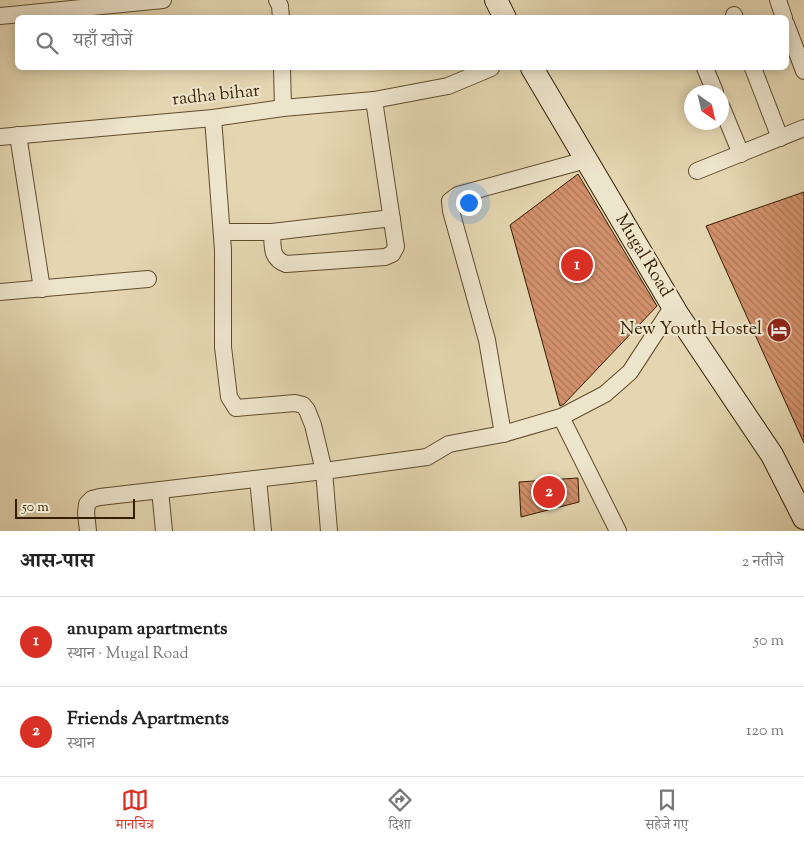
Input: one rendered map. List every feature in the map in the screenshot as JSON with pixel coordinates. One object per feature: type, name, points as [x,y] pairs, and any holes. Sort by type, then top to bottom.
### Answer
[{"type":"street","points":[[4,10],[153,0]]},
{"type":"street","points":[[277,0],[280,6],[280,15]]},
{"type":"street","points":[[496,0],[504,15]]},
{"type":"street","points":[[778,0],[783,15]]},
{"type":"street","points":[[789,32],[804,71]]},
{"type":"street","points":[[282,70],[283,108]]},
{"type":"street","name":"radha bihar","points":[[0,137],[213,118],[283,108],[374,100],[448,86],[486,70]]},
{"type":"street","name":"Mugal Road","points":[[533,70],[673,306],[772,455],[804,518]]},
{"type":"street","points":[[706,70],[712,85]]},
{"type":"street","points":[[755,70],[780,138]]},
{"type":"street","points":[[272,232],[274,254],[278,261],[286,264],[392,254],[396,246],[374,100]]},
{"type":"street","points":[[213,118],[223,250],[223,347],[229,397],[236,408],[295,403],[303,405],[307,410],[313,425],[324,471],[329,531]]},
{"type":"street","points":[[729,125],[741,154]]},
{"type":"street","points":[[697,171],[804,128]]},
{"type":"street","points":[[18,135],[42,289]]},
{"type":"street","points":[[503,434],[487,340],[450,201],[458,195],[586,160]]},
{"type":"street","points":[[222,232],[272,232],[392,218]]},
{"type":"street","points":[[0,292],[148,279]]},
{"type":"street","points":[[88,531],[87,504],[92,499],[100,497],[427,457],[449,444],[503,434],[561,417],[605,394],[630,372],[673,306]]},
{"type":"street","points":[[561,417],[618,531]]},
{"type":"street","points":[[258,479],[263,531]]},
{"type":"street","points":[[160,490],[164,531]]},
{"type":"building","points":[[578,174],[657,306],[560,406],[510,225]]},
{"type":"building","name":"New Youth Hostel","points":[[804,192],[804,443],[706,226]]},
{"type":"building","points":[[578,478],[579,502],[521,517],[519,482]]},
{"type":"place","name":"anupam apartments","points":[[577,265]]},
{"type":"place","name":"New Youth Hostel","points":[[779,330]]},
{"type":"place","name":"Friends Apartments","points":[[549,492]]}]
